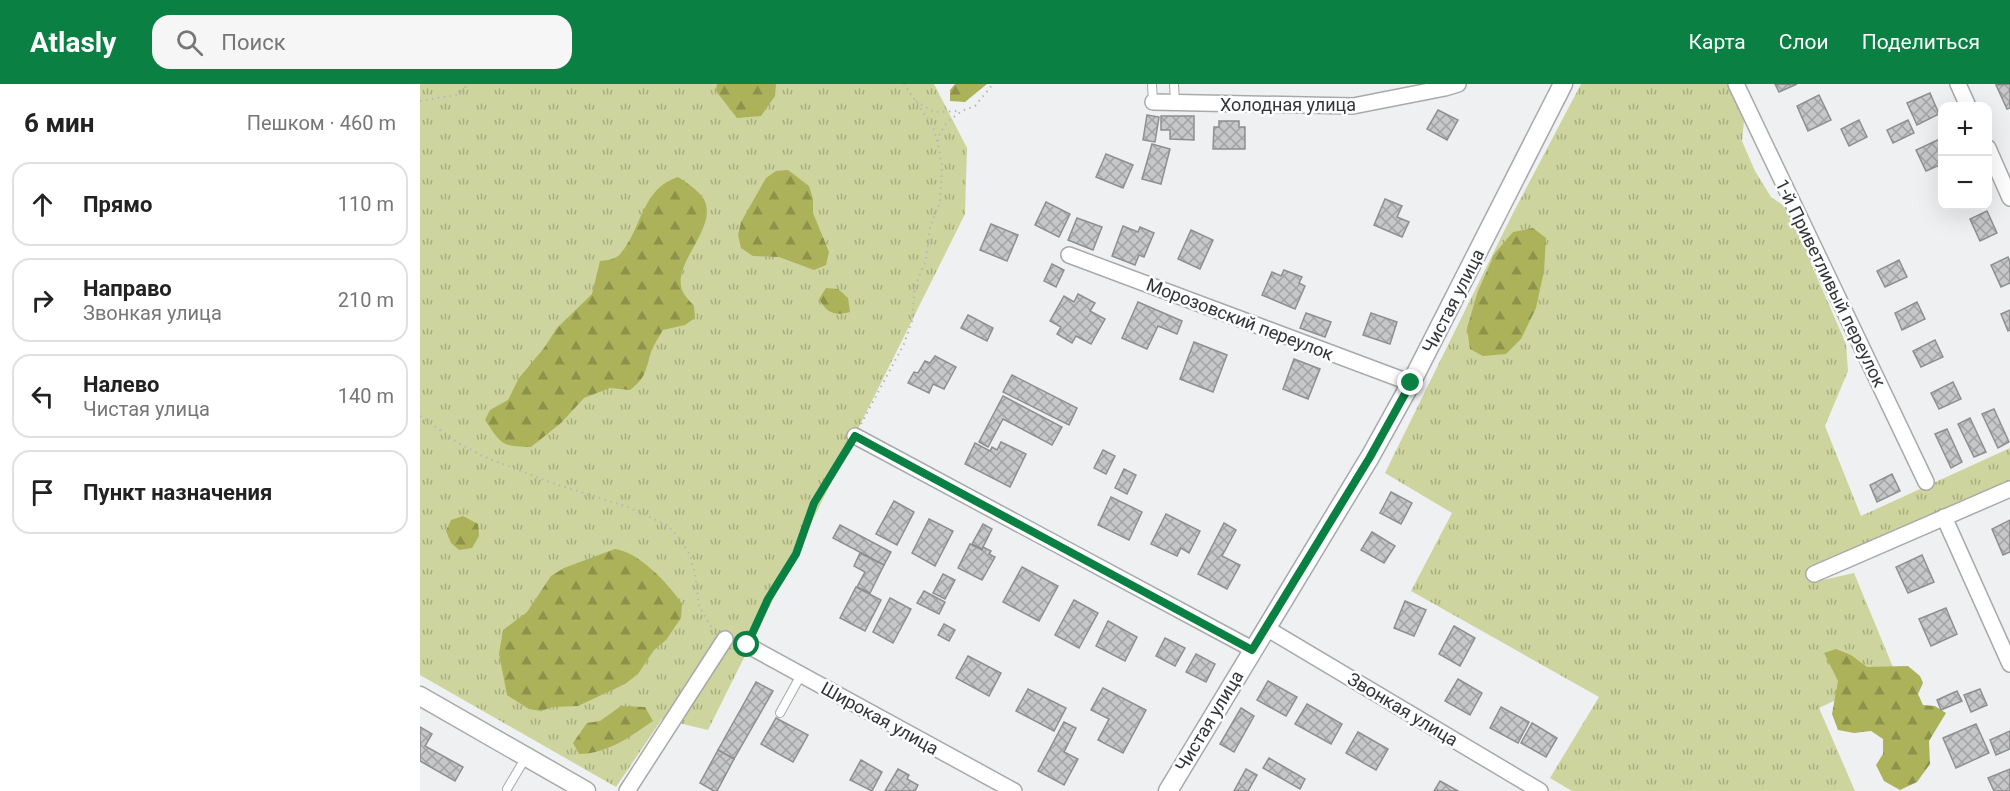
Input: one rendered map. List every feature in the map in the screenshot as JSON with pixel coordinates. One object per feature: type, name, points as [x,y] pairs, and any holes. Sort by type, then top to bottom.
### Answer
[{"type":"street","name":"Холодная улица","points":[[1153,102],[1353,106],[1458,84]]},
{"type":"street","name":"Чистая улица","points":[[1168,791],[1370,457],[1411,383],[1563,84]]},
{"type":"street","name":"1-й Приветливый переулок","points":[[1736,84],[1926,482]]},
{"type":"street","points":[[1958,84],[1966,102]]},
{"type":"street","points":[[1992,156],[2010,198]]},
{"type":"street","name":"Морозовский переулок","points":[[1069,255],[1411,383]]},
{"type":"street","points":[[855,436],[1252,650]]},
{"type":"street","points":[[1814,574],[2010,489]]},
{"type":"street","points":[[1944,517],[2010,664]]},
{"type":"street","name":"Звонкая улица","points":[[1266,628],[1540,791]]},
{"type":"street","points":[[627,791],[725,639]]},
{"type":"street","name":"Широкая улица","points":[[747,645],[1014,791]]},
{"type":"street","points":[[420,696],[586,791]]},
{"type":"lane","points":[[1152,84],[1153,102]]},
{"type":"lane","points":[[1174,84],[1175,102]]},
{"type":"lane","points":[[780,713],[801,675]]},
{"type":"lane","points":[[507,789],[526,757]]},
{"type":"path","points":[[420,101],[456,95],[469,84]]},
{"type":"path","points":[[904,84],[911,98],[927,118],[938,144]]},
{"type":"path","points":[[747,645],[768,599],[796,554],[814,503],[855,436],[904,344],[912,321],[915,285],[926,261],[930,226],[940,202],[942,166],[938,136],[946,122],[962,111],[975,106],[993,84]]},
{"type":"path","points":[[911,98],[934,112],[962,111]]},
{"type":"path","points":[[420,416],[457,442],[492,461],[628,507],[667,525],[679,537],[690,555],[699,606],[715,633],[725,639]]},
{"type":"green space","points":[[420,84],[934,84],[967,148],[965,214],[708,730],[662,719],[616,787],[420,675]]},
{"type":"green space","points":[[717,84],[776,84],[775,96],[761,116],[737,118],[716,91]]},
{"type":"green space","points":[[955,84],[987,84],[965,102],[950,101],[950,90]]},
{"type":"green space","points":[[1581,84],[1727,84],[1744,121],[1742,141],[1755,171],[1771,197],[1787,208],[1846,344],[1848,371],[1825,426],[1861,516],[2010,448],[2010,481],[1809,570],[1806,576],[1823,580],[1854,573],[1895,672],[1819,708],[1855,791],[1572,791],[1550,778],[1599,697],[1411,591],[1452,513],[1385,473],[1512,215]]},
{"type":"green space","points":[[788,170],[809,186],[813,199],[813,213],[829,252],[826,265],[814,270],[779,257],[753,256],[741,248],[738,235],[741,222],[766,178],[776,171]]},
{"type":"green space","points":[[678,177],[698,192],[707,208],[702,230],[681,276],[682,289],[694,306],[695,318],[685,325],[663,330],[652,349],[643,377],[630,390],[610,388],[584,398],[561,423],[531,447],[508,445],[503,442],[485,420],[490,410],[508,400],[519,378],[557,328],[592,294],[600,261],[614,258],[621,253],[657,190],[666,182]]},
{"type":"green space","points":[[1533,228],[1546,238],[1544,271],[1536,308],[1521,339],[1506,354],[1483,356],[1470,349],[1467,328],[1478,291],[1495,253],[1513,232]]},
{"type":"green space","points":[[826,288],[838,289],[848,298],[850,312],[840,314],[825,308],[819,299]]},
{"type":"green space","points":[[463,516],[478,524],[479,536],[472,548],[459,550],[451,543],[446,531],[451,520]]},
{"type":"green space","points":[[615,549],[634,556],[653,570],[682,604],[681,618],[666,640],[654,650],[638,674],[625,684],[578,706],[553,707],[541,711],[529,709],[507,695],[499,654],[503,630],[527,612],[551,576],[564,568]]},
{"type":"green space","points":[[1836,649],[1851,655],[1867,667],[1908,666],[1920,676],[1923,683],[1918,694],[1923,705],[1935,706],[1946,713],[1929,741],[1930,764],[1917,782],[1900,790],[1884,781],[1876,765],[1883,754],[1883,739],[1871,731],[1854,733],[1838,730],[1832,714],[1838,681],[1824,653]]},
{"type":"green space","points":[[621,706],[645,707],[653,721],[609,748],[579,754],[573,743],[587,723],[600,721]]},
{"type":"building","points":[[1775,84],[1797,84],[1779,92]]},
{"type":"building","points":[[2010,84],[2010,108],[2007,109],[1996,85]]},
{"type":"building","points":[[1930,93],[1938,114],[1917,125],[1907,103]]},
{"type":"building","points":[[1819,95],[1831,120],[1808,131],[1797,106]]},
{"type":"building","points":[[1438,110],[1458,120],[1447,140],[1427,129]]},
{"type":"building","points":[[1147,115],[1159,117],[1155,142],[1143,140]]},
{"type":"building","points":[[1161,116],[1194,116],[1194,140],[1170,139],[1170,130],[1161,130]]},
{"type":"building","points":[[1859,120],[1867,137],[1849,146],[1841,129]]},
{"type":"building","points":[[1908,120],[1914,133],[1893,143],[1887,130]]},
{"type":"building","points":[[1219,121],[1239,121],[1239,127],[1245,127],[1245,149],[1213,149],[1214,127],[1219,127]]},
{"type":"building","points":[[1938,140],[1938,166],[1926,171],[1916,150]]},
{"type":"building","points":[[1152,144],[1170,149],[1161,184],[1142,179]]},
{"type":"building","points":[[1106,154],[1133,165],[1123,188],[1096,177]]},
{"type":"building","points":[[1385,199],[1402,206],[1397,217],[1409,222],[1402,237],[1374,225]]},
{"type":"building","points":[[1046,202],[1070,214],[1059,237],[1035,225]]},
{"type":"building","points":[[1987,211],[1997,233],[1980,241],[1970,219]]},
{"type":"building","points":[[1077,218],[1102,227],[1093,250],[1068,240]]},
{"type":"building","points":[[991,224],[1018,235],[1007,261],[980,250]]},
{"type":"building","points":[[1123,226],[1138,232],[1140,227],[1154,233],[1144,257],[1139,255],[1135,265],[1112,256]]},
{"type":"building","points":[[1191,230],[1213,240],[1200,269],[1178,259]]},
{"type":"building","points":[[2008,257],[2010,283],[2001,287],[1991,265]]},
{"type":"building","points":[[1899,260],[1907,277],[1885,287],[1877,271]]},
{"type":"building","points":[[1052,264],[1064,270],[1056,287],[1044,281]]},
{"type":"building","points":[[1284,270],[1302,277],[1299,283],[1305,286],[1295,309],[1262,295],[1272,272],[1281,276]]},
{"type":"building","points":[[1078,294],[1095,303],[1090,311],[1105,319],[1091,344],[1076,336],[1072,343],[1057,334],[1061,327],[1050,321],[1064,296],[1074,302]]},
{"type":"building","points":[[1138,302],[1182,321],[1177,334],[1158,326],[1147,349],[1122,338]]},
{"type":"building","points":[[1917,302],[1925,319],[1902,330],[1895,313]]},
{"type":"building","points":[[2010,310],[2010,330],[2008,331],[2001,314]]},
{"type":"building","points":[[1306,313],[1331,322],[1325,337],[1300,328]]},
{"type":"building","points":[[1371,313],[1397,322],[1390,344],[1363,335]]},
{"type":"building","points":[[968,315],[993,328],[987,341],[961,328]]},
{"type":"building","points":[[1935,340],[1943,357],[1921,367],[1913,351]]},
{"type":"building","points":[[1194,342],[1227,355],[1213,392],[1180,379]]},
{"type":"building","points":[[935,356],[956,367],[944,389],[933,384],[929,393],[908,383],[914,372],[918,373],[925,361],[930,363]]},
{"type":"building","points":[[1294,359],[1320,369],[1308,399],[1283,389]]},
{"type":"building","points":[[1012,375],[1077,408],[1069,425],[1003,392]]},
{"type":"building","points":[[1953,382],[1961,399],[1939,409],[1931,393]]},
{"type":"building","points":[[1003,396],[1062,427],[1052,445],[1003,419],[988,447],[979,442]]},
{"type":"building","points":[[1994,409],[2009,442],[1998,448],[1982,414]]},
{"type":"building","points":[[1970,418],[1986,452],[1974,457],[1958,424]]},
{"type":"building","points":[[1947,429],[1962,462],[1951,468],[1935,434]]},
{"type":"building","points":[[1001,442],[1026,454],[1010,487],[965,464],[975,443],[990,451],[992,447],[997,450]]},
{"type":"building","points":[[1103,450],[1115,456],[1106,474],[1094,468]]},
{"type":"building","points":[[1124,469],[1136,475],[1127,494],[1115,488]]},
{"type":"building","points":[[1892,474],[1900,491],[1877,502],[1870,485]]},
{"type":"building","points":[[1391,492],[1412,503],[1401,524],[1380,513]]},
{"type":"building","points":[[1111,497],[1142,512],[1129,540],[1098,525]]},
{"type":"building","points":[[894,501],[914,512],[897,545],[876,534]]},
{"type":"building","points":[[1166,514],[1200,531],[1189,553],[1181,548],[1177,556],[1151,544]]},
{"type":"building","points":[[929,519],[953,531],[935,566],[912,553]]},
{"type":"building","points":[[2010,520],[2010,552],[2003,555],[1992,529]]},
{"type":"building","points":[[1224,523],[1236,530],[1222,556],[1240,565],[1227,589],[1198,574]]},
{"type":"building","points":[[983,524],[992,529],[982,549],[972,544]]},
{"type":"building","points":[[840,525],[891,552],[884,565],[833,538]]},
{"type":"building","points":[[1372,532],[1395,546],[1384,563],[1361,550]]},
{"type":"building","points":[[970,544],[982,550],[983,547],[991,551],[989,554],[995,557],[982,580],[958,568]]},
{"type":"building","points":[[860,553],[884,565],[870,593],[857,587],[865,572],[854,566]]},
{"type":"building","points":[[1922,555],[1934,582],[1908,593],[1896,567]]},
{"type":"building","points":[[1022,567],[1058,586],[1039,621],[1003,602]]},
{"type":"building","points":[[943,574],[955,580],[945,599],[933,593]]},
{"type":"building","points":[[856,587],[881,600],[865,631],[840,618]]},
{"type":"building","points":[[924,591],[945,602],[939,614],[917,603]]},
{"type":"building","points":[[890,598],[911,609],[893,643],[873,632]]},
{"type":"building","points":[[1074,600],[1098,613],[1079,648],[1055,635]]},
{"type":"building","points":[[1405,601],[1426,610],[1414,636],[1394,628]]},
{"type":"building","points":[[1946,608],[1957,634],[1931,646],[1919,619]]},
{"type":"building","points":[[1108,621],[1137,637],[1125,661],[1096,646]]},
{"type":"building","points":[[944,624],[955,630],[949,641],[938,635]]},
{"type":"building","points":[[1454,626],[1475,638],[1460,666],[1439,654]]},
{"type":"building","points":[[1165,638],[1185,648],[1175,666],[1156,656]]},
{"type":"building","points":[[1196,654],[1215,664],[1206,682],[1186,672]]},
{"type":"building","points":[[968,656],[1001,673],[989,696],[956,678]]},
{"type":"building","points":[[1458,679],[1482,693],[1470,715],[1445,701]]},
{"type":"building","points":[[1268,681],[1297,697],[1286,716],[1257,700]]},
{"type":"building","points":[[756,682],[773,691],[734,759],[718,750]]},
{"type":"building","points":[[1103,688],[1146,710],[1123,753],[1098,740],[1109,719],[1091,710]]},
{"type":"building","points":[[1028,689],[1066,708],[1054,731],[1016,711]]},
{"type":"building","points":[[1980,689],[1987,705],[1971,712],[1964,695]]},
{"type":"building","points":[[1957,691],[1962,701],[1941,710],[1937,700]]},
{"type":"building","points":[[1307,704],[1342,724],[1331,744],[1295,724]]},
{"type":"building","points":[[1501,707],[1529,722],[1518,743],[1490,728]]},
{"type":"building","points":[[1241,708],[1254,716],[1234,752],[1220,744]]},
{"type":"building","points":[[776,718],[808,735],[793,762],[761,744]]},
{"type":"building","points":[[1064,722],[1076,728],[1064,752],[1078,759],[1064,785],[1038,771]]},
{"type":"building","points":[[1532,723],[1557,738],[1546,757],[1521,743]]},
{"type":"building","points":[[1976,724],[1989,753],[1956,768],[1943,738]]},
{"type":"building","points":[[420,727],[432,734],[425,746],[463,767],[455,781],[420,761]]},
{"type":"building","points":[[2010,731],[2010,749],[1996,755],[1990,740]]},
{"type":"building","points":[[1358,732],[1388,749],[1376,770],[1346,753]]},
{"type":"building","points":[[718,750],[734,759],[717,791],[714,791],[700,783]]},
{"type":"building","points":[[1269,758],[1305,779],[1300,789],[1263,768]]},
{"type":"building","points":[[861,760],[882,772],[872,791],[850,780]]},
{"type":"building","points":[[898,769],[909,775],[907,779],[918,785],[915,791],[885,791]]},
{"type":"building","points":[[1246,769],[1257,775],[1248,791],[1234,791]]},
{"type":"building","points":[[2010,769],[2010,791],[1994,791],[1988,778]]},
{"type":"building","points":[[1440,781],[1458,791],[1434,791]]},
{"type":"route","points":[[747,645],[768,599],[796,554],[814,503],[855,436],[1252,650],[1370,457],[1411,383]]}]
